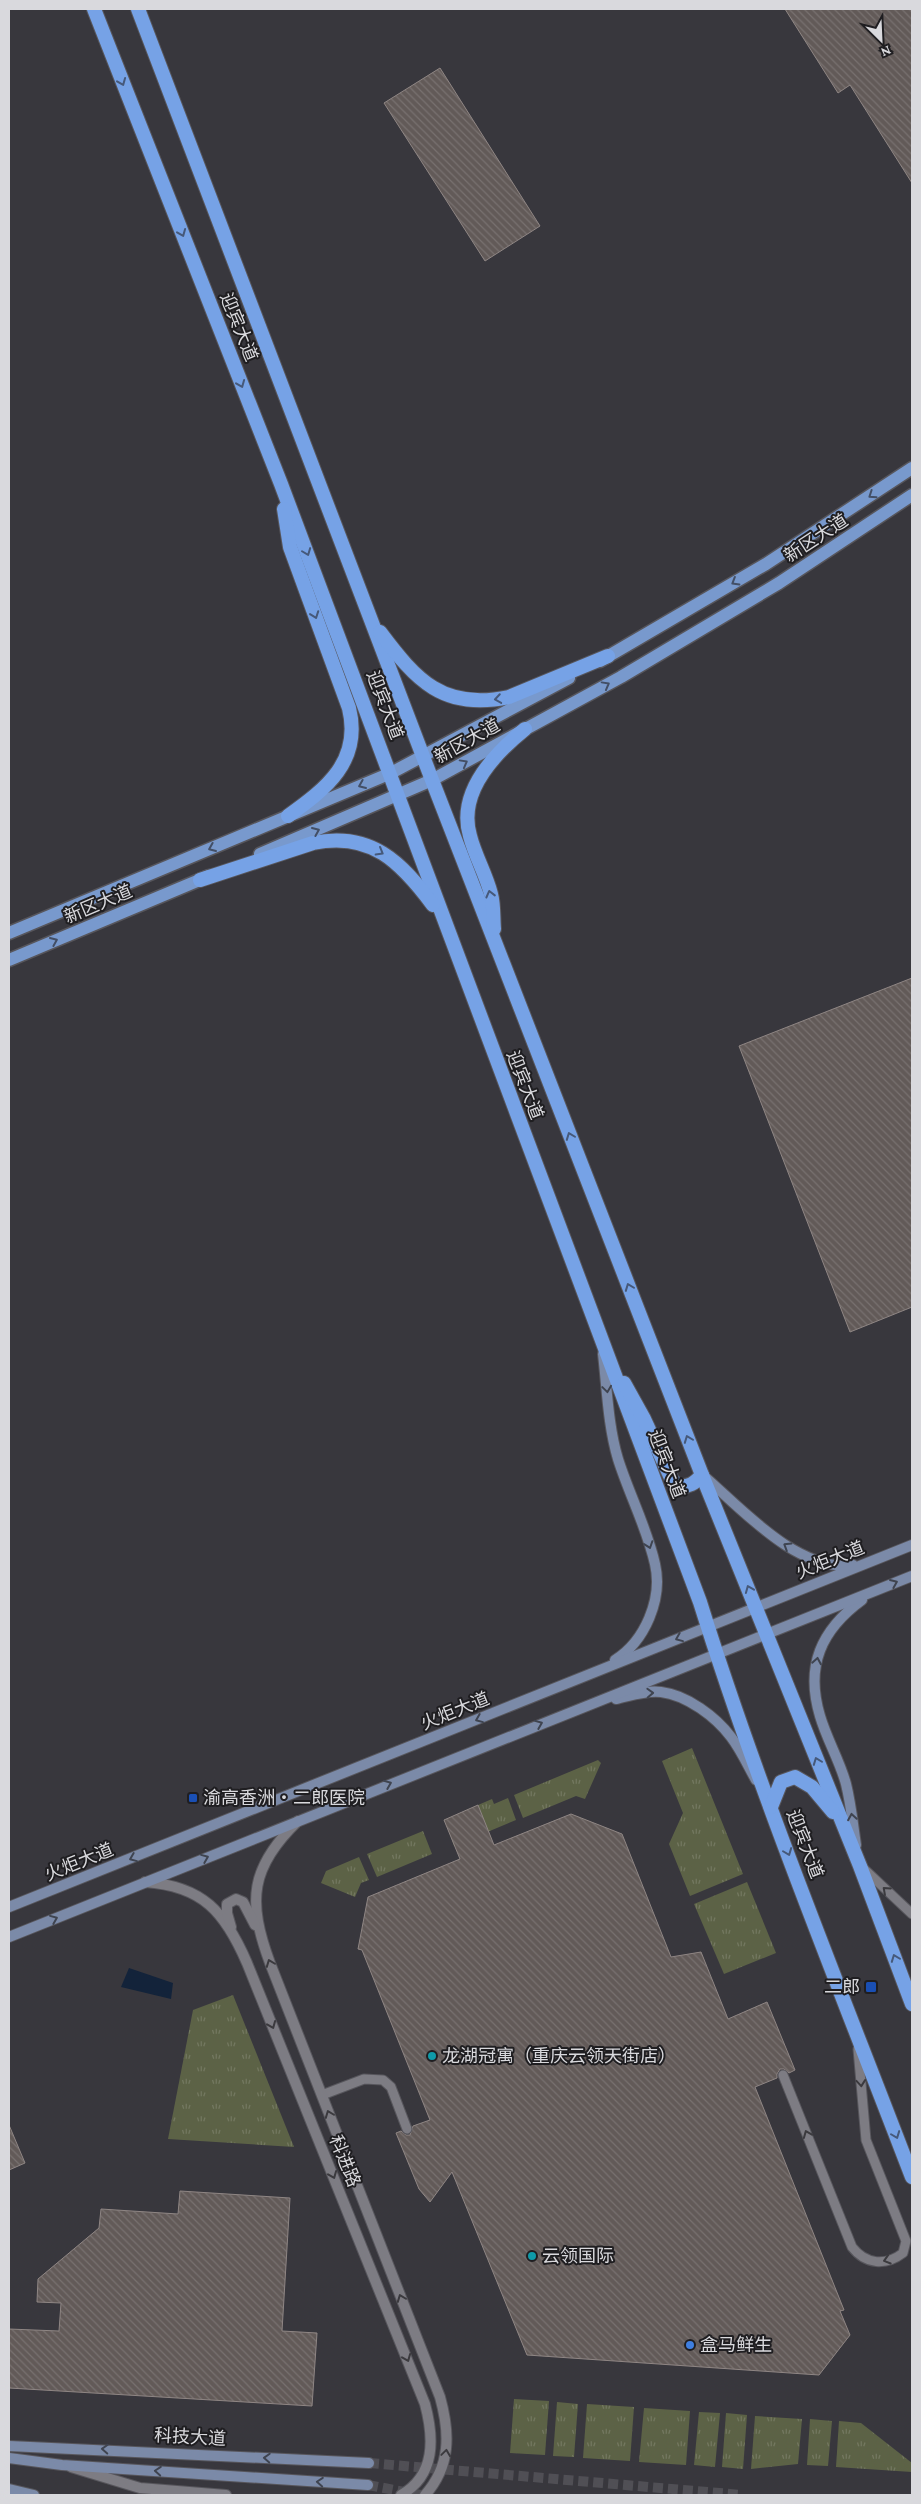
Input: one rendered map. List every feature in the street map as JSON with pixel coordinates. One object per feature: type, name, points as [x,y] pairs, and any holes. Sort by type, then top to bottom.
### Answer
[{"type":"highway","points":[[88,9],[104,36]]},
{"type":"highway","name":"迎宾大道","points":[[94,9],[281,484],[391,774],[441,916],[708,1627],[771,1806],[912,2177]]},
{"type":"highway","name":"迎宾大道","points":[[141,13],[423,758],[702,1475],[841,1823],[860,1866],[912,2004]]},
{"type":"highway","points":[[281,484],[290,547],[352,719],[350,745],[338,773],[315,797],[288,816]]},
{"type":"highway","points":[[370,618],[412,673],[434,690],[462,700],[509,698],[608,656]]},
{"type":"highway","points":[[495,942],[492,896],[469,835],[469,814],[474,791],[485,766],[525,729]]},
{"type":"highway","points":[[200,880],[313,844],[330,840],[346,840],[380,851],[397,864],[410,875],[441,916]]},
{"type":"highway","points":[[601,1340],[644,1419],[672,1480],[678,1486],[688,1487],[702,1475]]},
{"type":"highway","points":[[771,1806],[781,1782],[795,1778],[812,1788],[841,1823]]},
{"type":"main road","name":"新区大道","points":[[9,932],[391,774],[423,758],[608,656],[766,564],[912,468]]},
{"type":"main road","name":"新区大道","points":[[9,960],[399,796],[432,780],[621,677],[779,583],[912,495]]},
{"type":"main road","points":[[589,1675],[622,1655],[639,1638],[651,1611],[656,1580],[651,1551],[618,1458],[601,1340]]},
{"type":"main road","points":[[702,1475],[779,1541],[797,1552],[815,1561],[833,1566],[866,1564]]},
{"type":"main road","name":"火炬大道","points":[[9,1907],[912,1545]]},
{"type":"main road","points":[[9,1937],[912,1576]]},
{"type":"main road","points":[[860,1866],[846,1784],[820,1717],[814,1682],[819,1652],[831,1628],[842,1616],[874,1592]]},
{"type":"main road","points":[[585,1706],[642,1693],[662,1692],[691,1703],[713,1719],[731,1737],[771,1806]]},
{"type":"main road","name":"科技大道","points":[[9,2446],[369,2463]]},
{"type":"main road","points":[[9,2458],[62,2465],[368,2485]]},
{"type":"main road","points":[[15,2492],[34,2495]]},
{"type":"street","points":[[263,1945],[256,1902],[261,1869],[277,1841],[301,1819]]},
{"type":"street","name":"科进路","points":[[145,1882],[167,1884],[188,1890],[219,1915],[234,1936],[255,1981],[426,2404],[432,2436],[428,2464],[422,2477],[401,2495]]},
{"type":"street","points":[[234,1936],[226,1908],[231,1901],[240,1900],[249,1910],[263,1945],[444,2412],[446,2455],[434,2485],[425,2495]]},
{"type":"street","points":[[62,2465],[140,2488],[226,2495]]},
{"type":"lane","points":[[860,1866],[912,1914]]},
{"type":"lane","points":[[783,2076],[852,2247],[862,2258],[874,2262],[884,2262],[900,2256],[906,2250],[906,2240],[866,2140],[857,2034]]},
{"type":"lane","points":[[322,2095],[364,2079],[383,2080],[390,2087],[407,2128]]},
{"type":"green space","points":[[692,1748],[743,1874],[690,1896],[669,1844],[683,1813],[662,1761]]},
{"type":"green space","points":[[598,1760],[601,1763],[585,1799],[576,1796],[523,1818],[514,1795]]},
{"type":"green space","points":[[508,1798],[516,1820],[454,1846],[451,1837],[485,1823],[478,1805],[492,1799],[494,1804]]},
{"type":"green space","points":[[423,1831],[432,1854],[377,1877],[367,1854]]},
{"type":"green space","points":[[359,1857],[369,1880],[361,1883],[355,1897],[321,1883],[326,1871]]},
{"type":"green space","points":[[747,1882],[776,1953],[724,1974],[694,1904]]},
{"type":"green space","points":[[233,1995],[294,2147],[168,2139],[193,2010]]},
{"type":"green space","points":[[514,2399],[549,2401],[545,2455],[510,2453]]},
{"type":"green space","points":[[557,2402],[578,2404],[574,2457],[553,2456]]},
{"type":"green space","points":[[587,2404],[634,2407],[630,2461],[583,2458]]},
{"type":"green space","points":[[644,2408],[690,2411],[686,2465],[639,2462]]},
{"type":"green space","points":[[699,2412],[720,2413],[715,2467],[694,2465]]},
{"type":"green space","points":[[726,2413],[747,2415],[743,2469],[722,2467]]},
{"type":"green space","points":[[755,2416],[802,2419],[798,2464],[751,2469]]},
{"type":"green space","points":[[810,2419],[832,2421],[828,2466],[807,2465]]},
{"type":"green space","points":[[839,2421],[861,2423],[912,2463],[912,2472],[836,2467]]},
{"type":"water","points":[[129,1968],[173,1983],[171,1999],[121,1987]]},
{"type":"building","points":[[785,9],[912,9],[912,183],[850,85],[838,93]]},
{"type":"building","points":[[440,68],[540,226],[485,261],[384,103]]},
{"type":"building","points":[[912,978],[912,1307],[850,1332],[739,1046]]},
{"type":"building","points":[[478,1805],[494,1845],[571,1814],[622,1834],[671,1957],[701,1952],[728,2019],[767,2002],[795,2070],[789,2073],[784,2069],[780,2069],[777,2078],[755,2087],[844,2310],[840,2311],[850,2335],[819,2375],[527,2355],[452,2172],[430,2202],[419,2189],[396,2133],[401,2131],[406,2135],[410,2135],[413,2126],[430,2120],[362,1950],[358,1949],[368,1897],[460,1859],[444,1820]]},
{"type":"building","points":[[9,2125],[25,2163],[9,2170]]},
{"type":"building","points":[[180,2191],[290,2198],[282,2331],[317,2333],[312,2406],[9,2388],[9,2329],[59,2331],[61,2303],[37,2302],[38,2279],[99,2228],[101,2209],[178,2214]]},
{"type":"tunnel","points":[[369,2463],[742,2495]]},
{"type":"tunnel","points":[[368,2485],[421,2495]]},
{"type":"place","name":"渝高香洲‧二郎医院","points":[[193,1798]]},
{"type":"place","name":"二郎","points":[[871,1987]]},
{"type":"place","name":"龙湖冠寓（重庆云领天街店）","points":[[432,2056]]},
{"type":"place","name":"云领国际","points":[[532,2256]]},
{"type":"place","name":"盒马鲜生","points":[[690,2345]]}]
